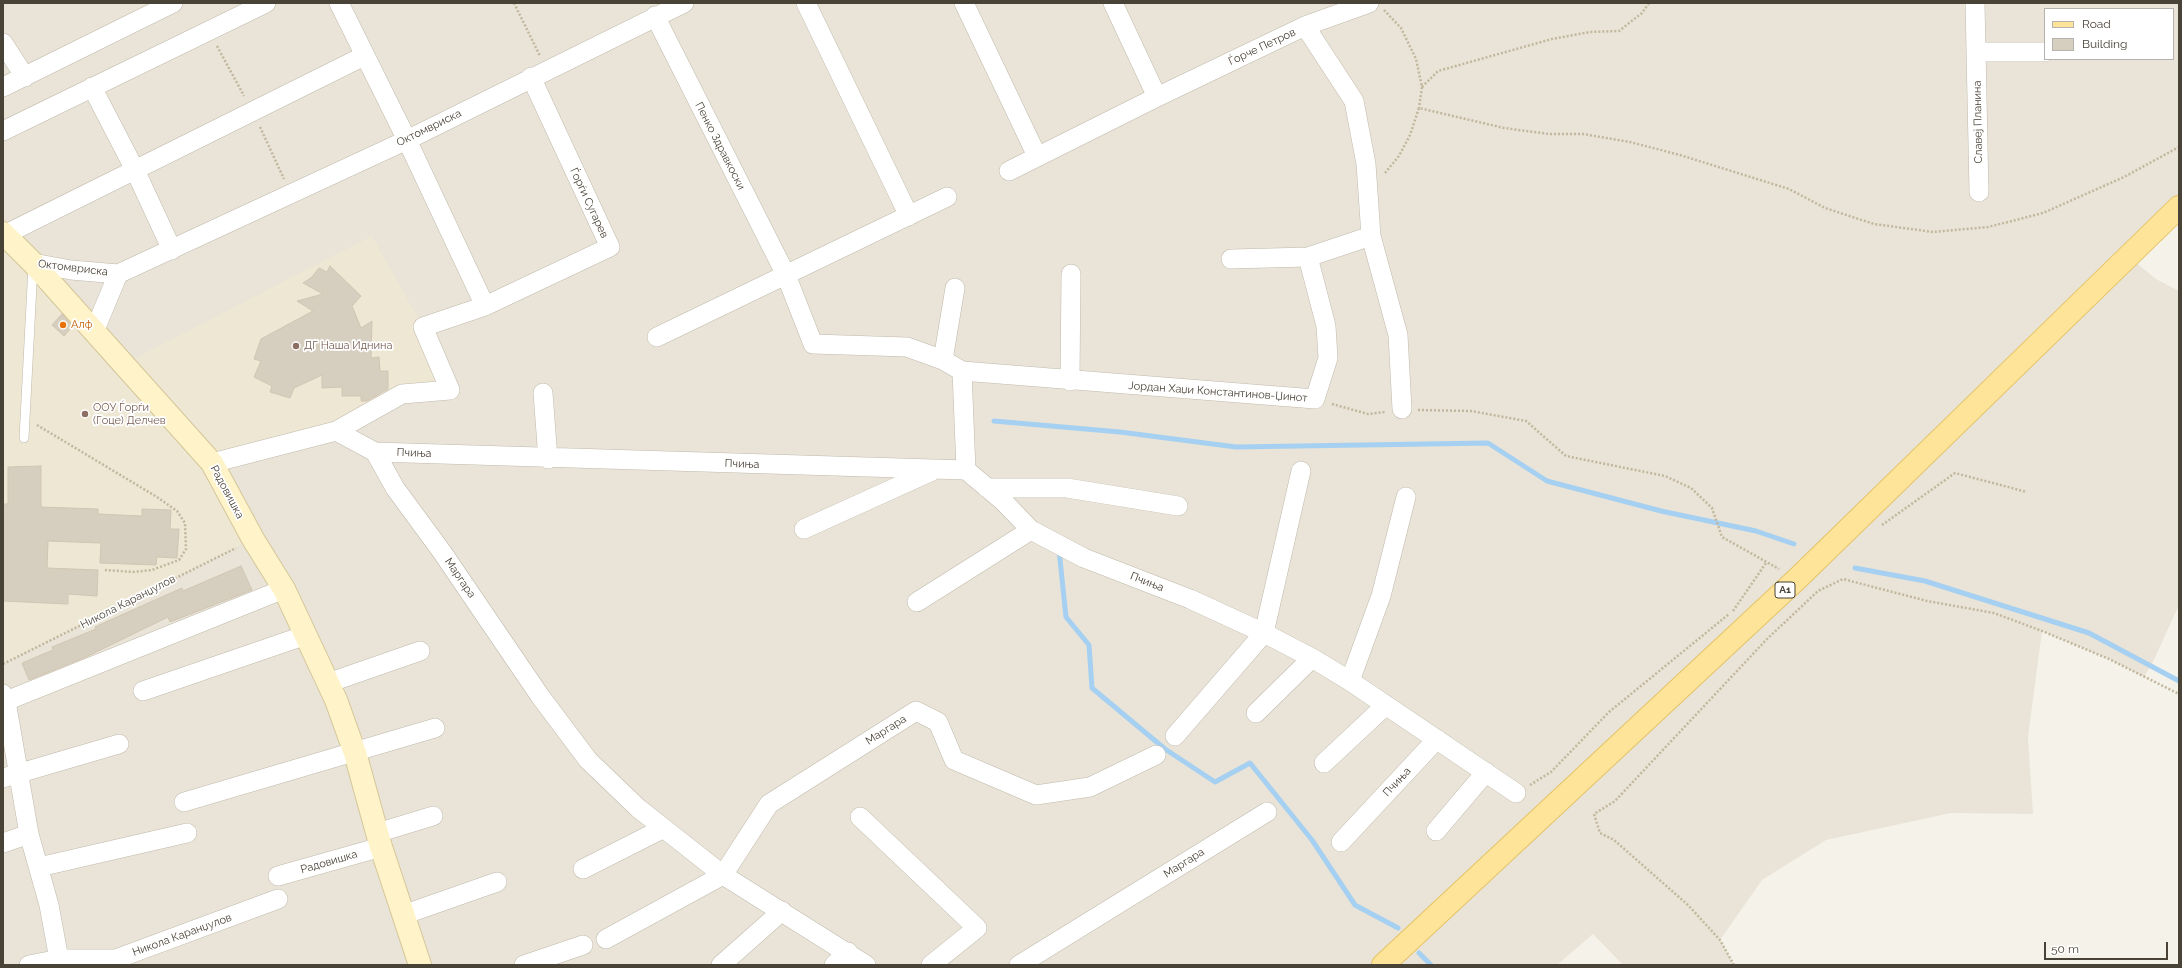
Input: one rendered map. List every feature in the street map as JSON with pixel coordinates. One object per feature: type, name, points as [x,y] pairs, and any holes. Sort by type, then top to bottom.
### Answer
[{"type":"main road","name":"A1","points":[[1383,965],[1798,578],[2179,207]]},
{"type":"street","points":[[3,87],[173,3]]},
{"type":"street","points":[[3,131],[266,3]]},
{"type":"street","points":[[339,3],[407,140],[485,306]]},
{"type":"street","name":"Октомвриска","points":[[364,56],[4,234],[33,263],[71,270],[118,274],[407,140],[539,73],[684,3]]},
{"type":"street","points":[[806,3],[909,216]]},
{"type":"street","points":[[964,3],[1037,156]]},
{"type":"street","points":[[1113,3],[1157,97]]},
{"type":"street","name":"Славеј Планина","points":[[1975,3],[1979,192]]},
{"type":"street","name":"Ѓорче Петров","points":[[1009,171],[1157,97],[1305,26],[1375,6]]},
{"type":"street","name":"Пенко Здравкоски","points":[[655,16],[786,275]]},
{"type":"street","points":[[1305,26],[1354,101],[1366,164],[1370,236],[1398,335],[1402,409]]},
{"type":"street","points":[[3,43],[25,76]]},
{"type":"street","points":[[1977,52],[2044,52]]},
{"type":"street","name":"Ѓорѓи Сугарев","points":[[336,431],[402,394],[450,390],[423,327],[485,306],[610,247],[539,73]]},
{"type":"street","points":[[92,87],[135,170],[172,250]]},
{"type":"street","points":[[657,337],[947,197]]},
{"type":"street","points":[[1231,258],[1308,257],[1370,236]]},
{"type":"street","name":"Јордан Хаџи Константинов-Џинот","points":[[962,371],[1070,381],[1315,399],[1328,358],[1326,326],[1308,257]]},
{"type":"street","name":"Радовишка","points":[[33,263],[212,463],[253,540],[284,589],[336,700],[355,753],[379,840],[420,965]]},
{"type":"street","points":[[94,332],[118,274]]},
{"type":"street","points":[[1070,381],[1071,274]]},
{"type":"street","points":[[786,275],[813,344],[907,347],[943,360],[962,371],[966,470]]},
{"type":"street","points":[[943,360],[955,288]]},
{"type":"street","points":[[543,393],[548,459]]},
{"type":"street","points":[[212,463],[336,431],[375,452]]},
{"type":"street","name":"Пчиња","points":[[375,452],[548,459],[966,470],[1031,530],[1084,558],[1190,598],[1264,633],[1312,658],[1350,681],[1516,793]]},
{"type":"street","name":"Маргара","points":[[375,452],[395,488],[442,552],[540,696],[588,760],[638,808],[723,875],[848,952],[866,965]]},
{"type":"street","name":"Пчиња","points":[[804,529],[936,470]]},
{"type":"street","points":[[1175,736],[1264,633],[1301,471]]},
{"type":"street","points":[[987,488],[1067,488],[1178,506]]},
{"type":"street","points":[[1350,681],[1381,596],[1406,497]]},
{"type":"street","points":[[917,602],[1031,530]]},
{"type":"street","points":[[60,962],[49,905],[39,867],[11,776],[5,698],[284,589]]},
{"type":"street","points":[[143,691],[306,635]]},
{"type":"street","points":[[328,683],[420,651]]},
{"type":"street","points":[[1256,713],[1312,658]]},
{"type":"street","points":[[1324,763],[1386,705]]},
{"type":"street","name":"Маргара","points":[[606,939],[723,875],[769,804],[916,711],[938,722],[954,760],[1036,795],[1090,788],[1156,755]]},
{"type":"street","points":[[184,802],[355,753],[435,728]]},
{"type":"street","name":"Пчиња","points":[[1341,842],[1437,740]]},
{"type":"street","points":[[11,776],[119,744]]},
{"type":"street","points":[[1436,831],[1486,772]]},
{"type":"street","name":"Маргара","points":[[1019,965],[1267,812]]},
{"type":"street","name":"Радовишка","points":[[278,876],[379,840],[433,816]]},
{"type":"street","points":[[860,817],[977,928],[931,965]]},
{"type":"street","points":[[583,869],[664,828]]},
{"type":"street","points":[[39,867],[187,833]]},
{"type":"street","points":[[3,843],[29,834]]},
{"type":"street","points":[[403,915],[497,882]]},
{"type":"street","name":"Никола Каранџулов","points":[[29,965],[116,959],[278,899]]},
{"type":"street","points":[[721,965],[782,911]]},
{"type":"street","points":[[524,965],[583,945]]},
{"type":"street","points":[[834,965],[848,952]]},
{"type":"lane","points":[[24,438],[33,263]]},
{"type":"path","points":[[514,3],[539,73]]},
{"type":"path","points":[[1422,87],[1438,71],[1552,39],[1590,32],[1619,31],[1642,13],[1649,3]]},
{"type":"path","points":[[1368,198],[1378,182],[1399,156],[1410,135],[1419,108],[1422,87],[1416,59],[1401,28],[1375,6]]},
{"type":"path","points":[[1419,108],[1504,128],[1549,134],[1583,134],[1630,142],[1680,155],[1790,189],[1825,208],[1874,224],[1933,232],[1988,227],[2042,213],[2124,177],[2179,147]]},
{"type":"path","points":[[1315,399],[1368,414],[1402,409],[1471,411],[1526,420],[1566,456],[1665,476],[1691,488],[1712,508],[1722,537],[1766,563],[1733,611],[1609,712],[1551,772],[1516,793]]},
{"type":"path","points":[[25,418],[157,497],[177,511],[185,523],[186,549],[178,560],[152,570],[133,572],[105,570]]},
{"type":"path","points":[[1881,526],[1955,473],[2027,492]]},
{"type":"path","name":"Никола Каранџулов","points":[[3,664],[253,540]]},
{"type":"path","points":[[1734,965],[1720,940],[1688,905],[1614,840],[1600,833],[1594,814],[1615,801],[1767,639],[1818,591],[1843,579],[1927,601],[1994,613],[2109,659],[2179,694]]},
{"type":"shaded area","points":[[3,3],[2179,3],[2179,207],[2128,256],[2156,279],[2179,291],[2179,605],[2151,666],[2144,677],[2109,659],[2042,631],[2028,737],[2033,814],[1951,813],[1826,840],[1762,880],[1720,940],[1734,965],[1623,965],[1593,934],[1557,965],[3,965]]},
{"type":"shaded area","points":[[3,233],[124,364],[372,236],[423,327],[450,390],[402,394],[336,431],[212,463],[253,539],[3,664]]},
{"type":"building","points":[[330,266],[361,296],[352,306],[361,328],[372,321],[371,358],[379,357],[380,371],[388,371],[388,389],[367,401],[361,401],[361,396],[342,396],[342,387],[322,388],[322,375],[294,388],[290,398],[270,392],[272,386],[254,377],[261,361],[254,359],[261,339],[313,311],[297,301],[323,294],[303,283],[312,277],[319,268],[327,272]]},
{"type":"building","name":"Алф","points":[[62,314],[73,326],[64,336],[52,325]]},
{"type":"building","points":[[41,466],[41,507],[98,509],[98,514],[142,516],[142,509],[171,510],[170,529],[179,529],[177,558],[157,557],[156,565],[100,563],[101,543],[48,541],[47,568],[98,570],[97,596],[68,594],[68,604],[3,601],[3,504],[8,504],[8,467]]},
{"type":"building","points":[[241,566],[252,590],[170,622],[168,617],[86,657],[29,680],[22,663],[53,650],[52,647],[96,629],[95,627],[182,588],[183,591]]},
{"type":"waterway","points":[[994,421],[1120,432],[1236,447],[1488,443],[1547,481],[1661,511],[1756,531],[1794,544]]},
{"type":"waterway","points":[[1059,550],[1066,617],[1089,645],[1092,688],[1165,749],[1215,782],[1250,763],[1312,840],[1355,905],[1398,928]]},
{"type":"waterway","points":[[1855,568],[1925,581],[2089,633],[2179,681]]},
{"type":"waterway","points":[[1419,953],[1431,965]]},
{"type":"place","name":"Алф","points":[[63,325]]},
{"type":"place","name":"ДГ Наша Иднина","points":[[296,346]]},
{"type":"place","name":"ООУ Ѓорѓи (Гоце) Делчев","points":[[85,414]]}]
